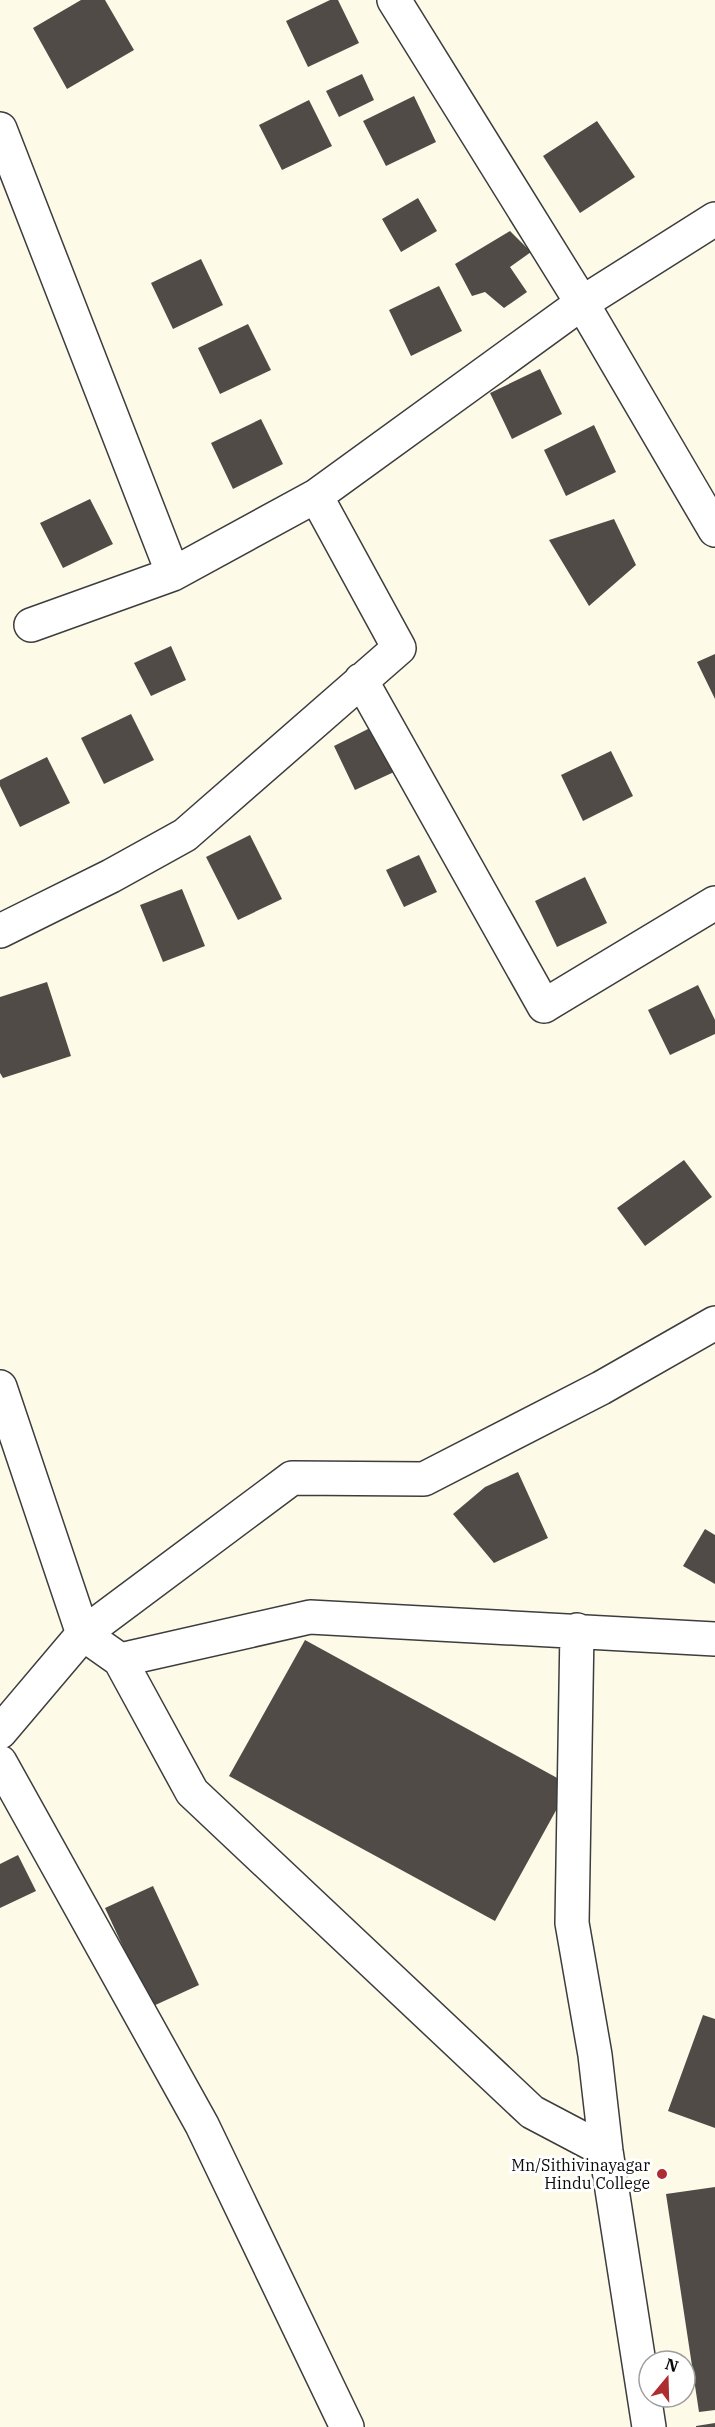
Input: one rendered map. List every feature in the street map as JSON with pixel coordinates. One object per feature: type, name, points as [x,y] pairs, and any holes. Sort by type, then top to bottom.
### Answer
[{"type":"street","points":[[394,0],[582,303],[715,530]]},
{"type":"street","points":[[0,129],[173,574]]},
{"type":"street","points":[[32,625],[173,574],[316,496],[582,303],[715,219]]},
{"type":"street","points":[[0,931],[111,876],[185,835],[399,648],[316,496]]},
{"type":"street","points":[[361,680],[544,1006],[715,903]]},
{"type":"street","points":[[0,1732],[82,1634],[292,1478],[424,1479],[601,1388],[715,1323]]},
{"type":"street","points":[[0,1387],[82,1634],[120,1660],[192,1792],[532,2112],[606,2151]]},
{"type":"street","points":[[120,1660],[310,1617],[715,1639]]},
{"type":"street","points":[[577,1630],[572,1923],[595,2055],[606,2151],[649,2427]]},
{"type":"street","points":[[0,1762],[202,2125],[347,2427]]},
{"type":"building","points":[[81,0],[105,0],[134,50],[67,89],[33,28]]},
{"type":"building","points":[[330,0],[338,0],[359,43],[308,67],[286,21]]},
{"type":"building","points":[[362,74],[374,100],[339,117],[326,91]]},
{"type":"building","points":[[414,96],[436,142],[386,166],[363,121]]},
{"type":"building","points":[[309,100],[332,146],[282,170],[259,125]]},
{"type":"building","points":[[597,121],[635,177],[580,213],[543,156]]},
{"type":"building","points":[[418,198],[437,231],[401,252],[382,219]]},
{"type":"building","points":[[510,231],[531,252],[510,267],[527,292],[504,308],[485,292],[472,296],[455,264]]},
{"type":"building","points":[[201,259],[223,305],[173,329],[151,283]]},
{"type":"building","points":[[439,286],[462,331],[411,356],[389,310]]},
{"type":"building","points":[[248,324],[271,370],[220,394],[198,348]]},
{"type":"building","points":[[540,369],[562,414],[512,439],[490,393]]},
{"type":"building","points":[[261,419],[283,464],[233,489],[211,443]]},
{"type":"building","points":[[594,425],[616,472],[566,496],[544,450]]},
{"type":"building","points":[[90,499],[113,544],[63,568],[40,523]]},
{"type":"building","points":[[614,519],[636,565],[589,606],[549,540]]},
{"type":"building","points":[[171,646],[186,680],[151,696],[134,663]]},
{"type":"building","points":[[715,654],[715,699],[697,662]]},
{"type":"building","points":[[131,714],[154,760],[104,784],[81,738]]},
{"type":"building","points":[[372,727],[394,772],[355,790],[334,746]]},
{"type":"building","points":[[611,751],[633,796],[583,821],[561,775]]},
{"type":"building","points":[[47,757],[70,803],[20,827],[0,786],[0,780]]},
{"type":"building","points":[[250,835],[282,899],[238,920],[206,857]]},
{"type":"building","points":[[419,855],[437,892],[404,907],[386,870]]},
{"type":"building","points":[[585,877],[607,923],[557,947],[535,901]]},
{"type":"building","points":[[182,889],[205,946],[163,962],[140,905]]},
{"type":"building","points":[[47,982],[71,1056],[3,1078],[0,1073],[0,997]]},
{"type":"building","points":[[698,985],[715,1020],[715,1034],[670,1055],[648,1010]]},
{"type":"building","points":[[684,1160],[712,1197],[645,1246],[617,1208]]},
{"type":"building","points":[[518,1472],[548,1538],[494,1563],[453,1514],[485,1487]]},
{"type":"building","points":[[705,1529],[715,1535],[715,1584],[683,1566]]},
{"type":"building","points":[[305,1640],[570,1785],[495,1921],[229,1776]]},
{"type":"building","points":[[18,1855],[36,1891],[0,1908],[0,1864]]},
{"type":"building","points":[[153,1886],[199,1985],[151,2007],[105,1908]]},
{"type":"building","points":[[703,2015],[715,2019],[715,2128],[668,2111]]},
{"type":"building","points":[[715,2187],[715,2410],[699,2412],[697,2349],[689,2349],[666,2194]]},
{"type":"building","points":[[715,2423],[715,2427],[696,2427],[696,2426]]},
{"type":"place","name":"Mn/Sithivinayagar Hindu College","points":[[662,2174]]}]
